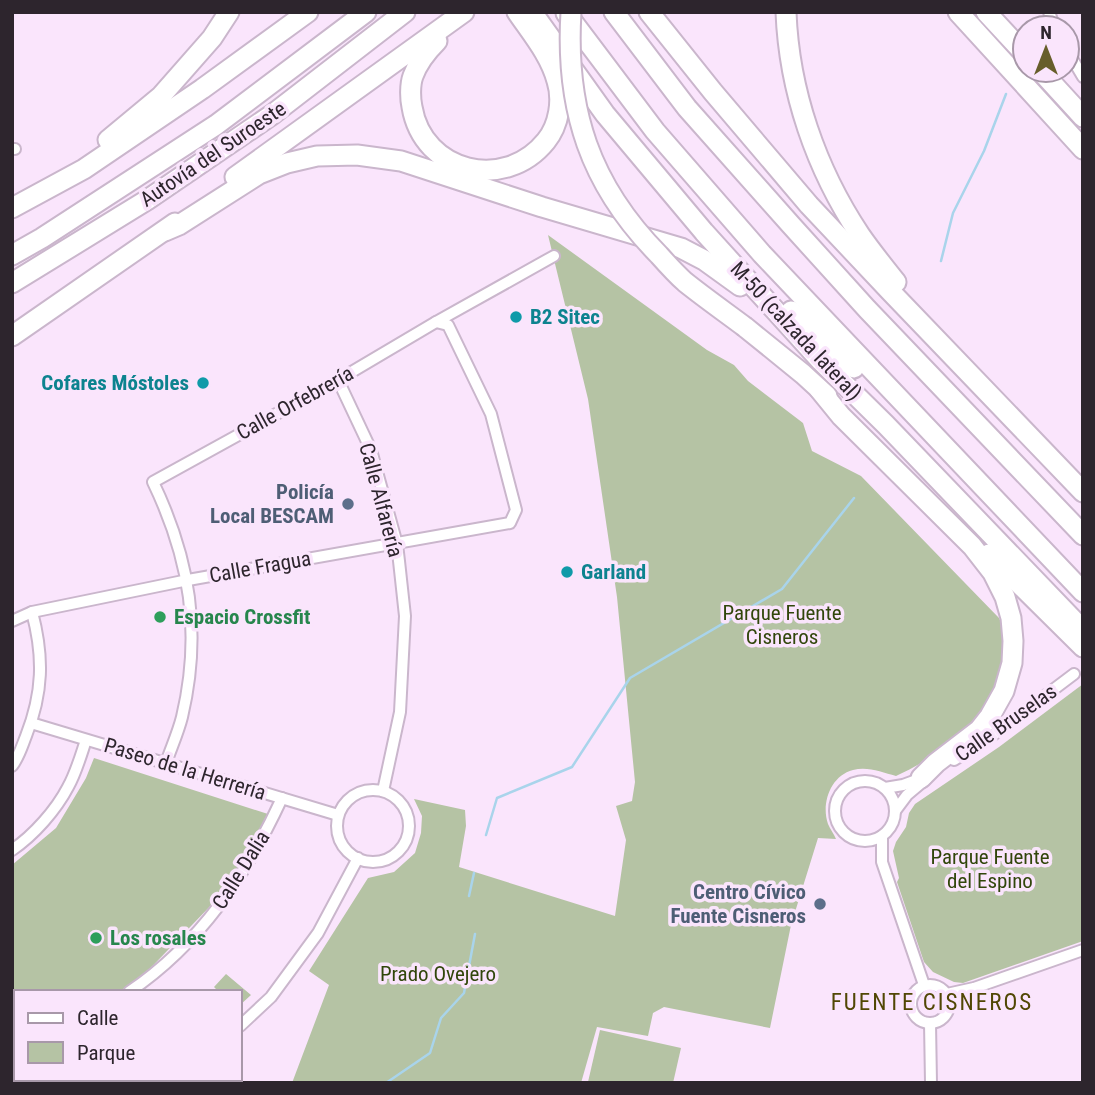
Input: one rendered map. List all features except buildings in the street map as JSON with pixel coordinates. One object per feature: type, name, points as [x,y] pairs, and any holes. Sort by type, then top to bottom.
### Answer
[{"type":"highway","points":[[49,187],[161,96],[212,38],[229,12]]},
{"type":"highway","points":[[12,208],[84,169],[175,108],[308,12]]},
{"type":"highway","name":"Autovía del Suroeste","points":[[12,255],[216,125],[366,12]]},
{"type":"highway","name":"Autovía del Suroeste","points":[[17,281],[147,200],[273,114],[405,12]]},
{"type":"highway","points":[[464,12],[423,56],[412,78],[411,102],[415,122],[424,140],[440,156],[464,168],[490,171],[509,167],[536,153],[552,134],[560,109],[559,84],[553,68],[517,12]]},
{"type":"highway","points":[[12,336],[165,231],[266,154],[464,12]]},
{"type":"highway","name":"M-50 (calzada lateral)","points":[[532,12],[605,114],[704,232],[821,360],[1083,630]]},
{"type":"highway","points":[[565,12],[655,131],[762,254],[1083,592]]},
{"type":"highway","points":[[571,12],[569,38],[578,119],[591,157],[607,191],[638,234],[683,281],[745,327],[819,389],[1083,647]]},
{"type":"highway","points":[[614,12],[687,108],[791,225],[867,309],[1083,535]]},
{"type":"highway","points":[[649,12],[809,205],[1083,492]]},
{"type":"highway","points":[[786,12],[794,82],[810,136],[833,190],[860,235],[899,286],[1036,433],[1068,477]]},
{"type":"highway","points":[[958,12],[1083,149]]},
{"type":"highway","points":[[986,12],[1011,39]]},
{"type":"highway","points":[[1053,84],[1083,117]]},
{"type":"highway","points":[[1062,84],[1083,107]]},
{"type":"highway","points":[[1038,101],[1083,155]]},
{"type":"highway","points":[[165,231],[179,225],[259,174],[287,163],[317,156],[357,155],[401,162],[681,248],[727,275],[821,360]]},
{"type":"highway","points":[[704,232],[899,412],[944,447]]},
{"type":"highway","points":[[819,389],[841,416],[972,546],[993,572],[1005,597],[1011,618],[1013,663],[1004,691],[979,730],[936,764],[929,774]]},
{"type":"street","name":"Calle Orfebrería","points":[[188,580],[168,513],[153,482],[554,256]]},
{"type":"street","name":"Calle Fragua","points":[[12,621],[32,612],[188,580],[510,523],[516,510],[491,414],[448,326],[436,322]]},
{"type":"street","name":"Calle Alfarería","points":[[338,380],[371,450],[397,544],[405,616],[400,712],[383,791]]},
{"type":"street","points":[[166,764],[182,719],[190,673],[192,626],[188,580]]},
{"type":"street","points":[[12,766],[17,759],[37,702],[41,668],[38,634],[32,612]]},
{"type":"street","name":"Calle Bruselas","points":[[885,788],[903,785],[929,774],[989,738],[1074,674]]},
{"type":"street","name":"Paseo de la Herrería","points":[[31,723],[338,815]]},
{"type":"street","points":[[12,850],[51,813],[68,787],[86,740]]},
{"type":"street","name":"Calle Bruselas","points":[[895,811],[929,774]]},
{"type":"street","points":[[870,781],[885,788],[892,798],[895,811],[892,825],[882,836],[861,841],[853,839],[841,829],[835,814],[838,799],[847,787],[870,781]]},
{"type":"street","points":[[361,791],[383,791],[401,802],[409,821],[409,831],[400,850],[381,861],[369,862],[344,848],[337,832],[338,815],[343,805],[361,791]]},
{"type":"street","name":"Calle Dalia","points":[[132,990],[183,946],[212,915],[253,854],[282,798]]},
{"type":"street","points":[[882,836],[882,862]]},
{"type":"street","points":[[861,841],[872,849],[882,862],[924,985]]},
{"type":"street","points":[[242,1024],[271,997],[318,933],[358,858]]},
{"type":"street","points":[[947,994],[974,988],[1083,950]]},
{"type":"street","points":[[144,982],[150,990]]},
{"type":"street","points":[[924,985],[935,985],[947,994],[949,1006],[946,1014],[937,1022],[918,1019],[911,1008],[912,996],[924,985]]},
{"type":"street","points":[[930,1023],[931,1083]]},
{"type":"green space","name":"Parque Fuente Cisneros","points":[[548,235],[707,350],[734,365],[748,381],[803,423],[812,451],[861,476],[999,618],[1005,640],[1001,676],[993,696],[981,714],[933,756],[896,776],[858,769],[845,773],[833,784],[827,800],[826,816],[836,839],[818,838],[791,925],[770,1028],[664,1007],[653,1013],[648,1036],[597,1027],[581,1083],[292,1083],[329,985],[309,971],[368,878],[394,872],[415,853],[421,833],[422,816],[414,799],[465,810],[466,826],[459,867],[615,916],[626,840],[616,806],[632,801],[635,782],[617,597],[588,399]]},
{"type":"green space","name":"Parque Fuente del Espino","points":[[1083,684],[1083,941],[963,983],[954,982],[933,972],[924,962],[897,882],[899,878],[893,851],[896,842],[906,827],[909,813],[915,804],[999,747]]},
{"type":"green space","name":"Los rosales","points":[[94,758],[268,814],[242,865],[219,897],[140,979],[122,990],[14,990],[14,1035],[12,865],[56,828],[86,778]]},
{"type":"green space","points":[[226,974],[251,995],[242,1003],[242,990],[217,990],[214,987]]},
{"type":"green space","points":[[600,1030],[681,1048],[673,1083],[588,1082]]},
{"type":"waterway","points":[[941,261],[953,213],[984,151],[1006,94]]},
{"type":"waterway","points":[[486,835],[497,798],[572,767],[630,678],[782,589],[854,498]]},
{"type":"waterway","points":[[469,896],[474,873]]},
{"type":"waterway","points":[[386,1083],[430,1053],[441,1018],[464,993],[475,934]]},
{"type":"place","name":"B2 Sitec","points":[[516,317]]},
{"type":"place","name":"Cofares Móstoles","points":[[203,383]]},
{"type":"place","name":"Policía Local BESCAM","points":[[348,504]]},
{"type":"place","name":"Garland","points":[[567,572]]},
{"type":"place","name":"Espacio Crossfit","points":[[160,617]]},
{"type":"place","name":"Centro Cívico Fuente Cisneros","points":[[820,904]]},
{"type":"place","name":"Los rosales","points":[[96,938]]},
{"type":"district","name":"FUENTE CISNEROS","points":[[932,1002]]},
{"type":"park label","name":"Prado Ovejero","points":[[438,974]]}]
